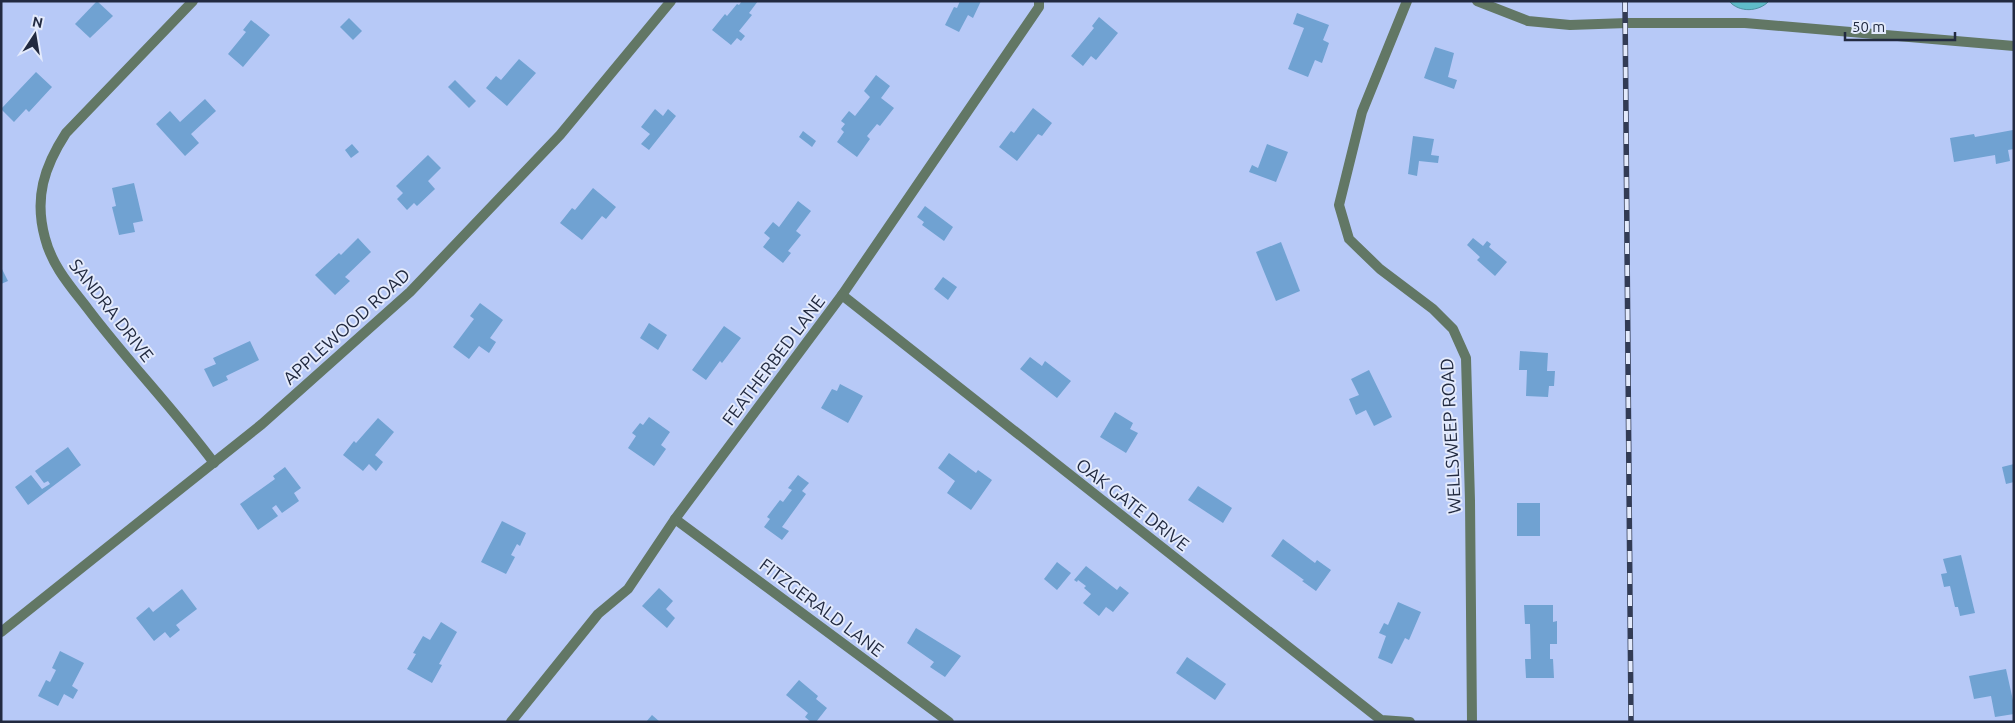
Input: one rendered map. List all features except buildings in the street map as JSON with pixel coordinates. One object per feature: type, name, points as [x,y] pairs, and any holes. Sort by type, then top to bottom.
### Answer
[{"type":"street","name":"SANDRA DRIVE","points":[[193,1],[66,133],[52,154],[43,180],[41,208],[45,238],[56,267],[114,343],[189,430],[214,463]]},
{"type":"street","name":"APPLEWOOD ROAD","points":[[1,632],[262,424],[410,292],[560,136],[671,1]]},
{"type":"street","name":"WELLSWEEP ROAD","points":[[1407,1],[1362,112],[1339,206],[1349,239],[1380,269],[1433,309],[1453,329],[1466,358],[1470,501],[1472,722]]},
{"type":"street","points":[[1477,1],[1528,20],[1570,25],[1745,22],[2014,46]]},
{"type":"street","name":"FEATHERBED LANE","points":[[511,722],[598,614],[628,589],[675,519],[842,295],[1040,3]]},
{"type":"street","name":"OAK GATE DRIVE","points":[[842,295],[1381,720],[1410,722]]},
{"type":"street","name":"FITZGERALD LANE","points":[[675,519],[949,722]]},
{"type":"shaded area","points":[[1729,1],[1769,1],[1765,5],[1749,10],[1738,8]]},
{"type":"railway","points":[[1625,1],[1631,722]]}]
